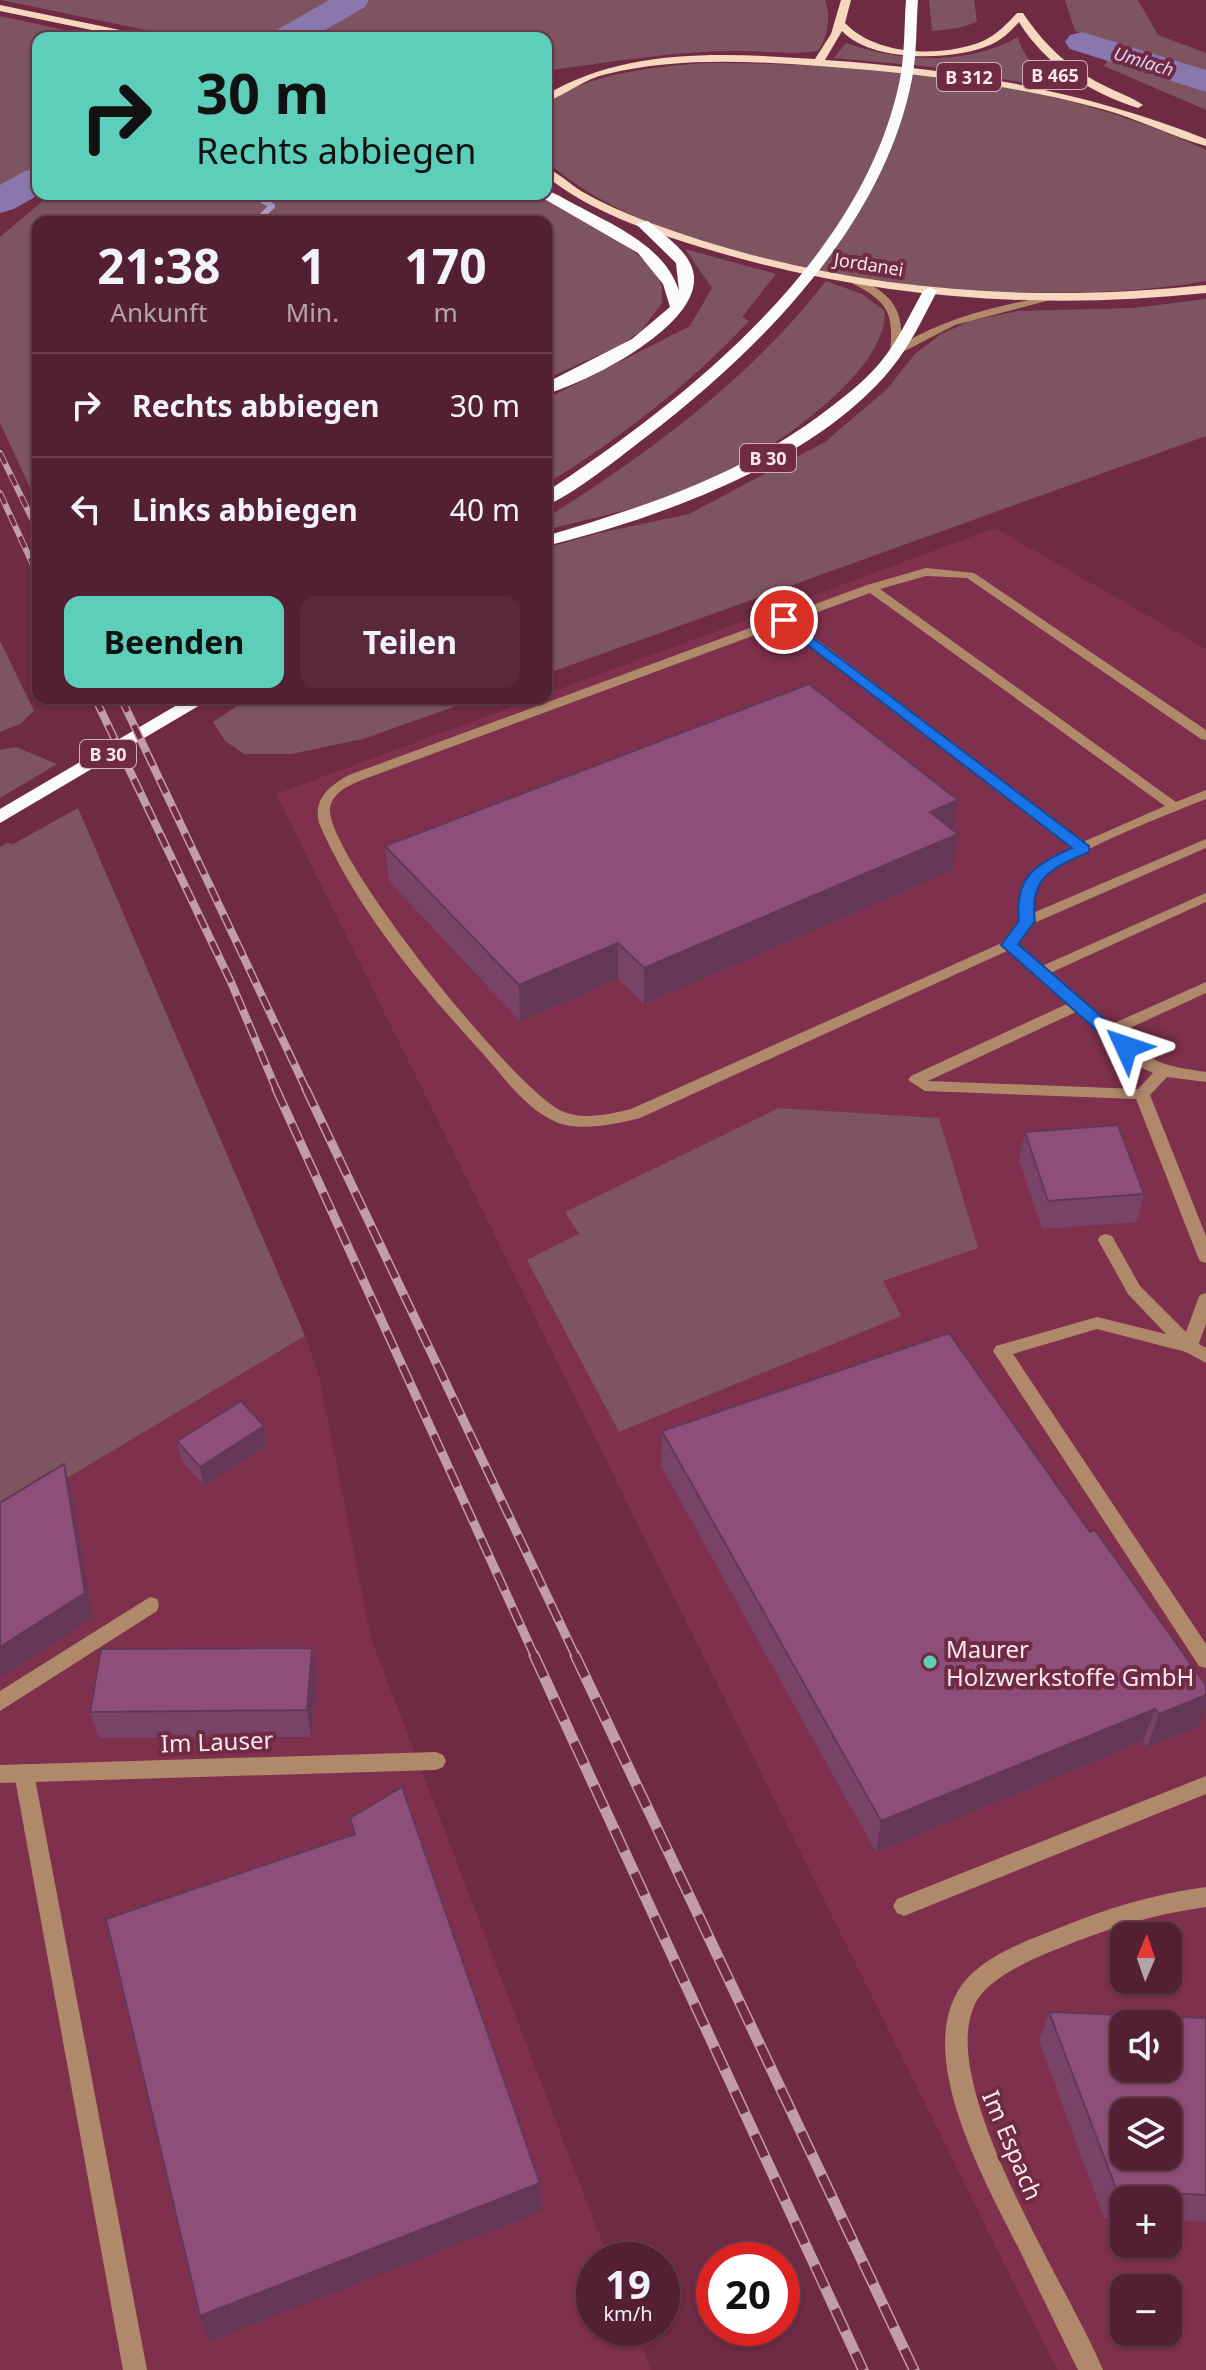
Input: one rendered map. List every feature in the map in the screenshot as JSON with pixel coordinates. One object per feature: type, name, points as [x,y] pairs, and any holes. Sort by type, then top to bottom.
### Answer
[{"type":"highway","points":[[552,496],[659,421],[737,354],[770,320],[819,258],[874,168],[893,126],[905,86],[912,35],[912,0]]},
{"type":"highway","points":[[552,197],[628,239],[648,254],[662,267],[673,288],[677,306]]},
{"type":"highway","points":[[552,386],[644,339],[665,322],[686,292],[686,269],[673,251],[643,224]]},
{"type":"highway","name":"B 30","points":[[552,539],[667,506],[737,476],[796,441],[850,401],[895,353],[930,291]]},
{"type":"highway","name":"B 30","points":[[6,813],[193,704]]},
{"type":"main road","points":[[817,63],[827,54],[841,24],[846,0]]},
{"type":"main road","name":"B 465","points":[[1019,0],[1022,29],[1035,56]]},
{"type":"main road","points":[[0,8],[115,32]]},
{"type":"main road","points":[[841,24],[846,32],[875,46],[897,51],[945,52],[984,44],[1009,29],[1020,15],[1042,48],[1086,81],[1117,97],[1206,132]]},
{"type":"main road","name":"B 312","points":[[560,79],[675,61],[760,59],[980,79],[1118,111],[1206,143]]},
{"type":"main road","name":"B 312","points":[[552,96],[601,72]]},
{"type":"main road","name":"B 465","points":[[1053,73],[1118,111]]},
{"type":"main road","name":"Jordanei","points":[[552,175],[589,199],[643,224],[766,264],[855,281],[930,291],[1049,299],[1130,297],[1206,289]]},
{"type":"street","points":[[855,281],[877,292],[892,305],[899,323],[895,353]]},
{"type":"street","points":[[895,353],[951,321],[982,311],[1049,299]]},
{"type":"street","points":[[1206,736],[970,575],[926,572],[871,588],[354,778],[335,789],[324,804],[324,818],[357,884],[404,955],[535,1102],[562,1118],[604,1121],[665,1104],[1009,945],[1027,921],[1206,843]]},
{"type":"street","points":[[871,588],[1175,807]]},
{"type":"street","points":[[784,620],[1083,849]]},
{"type":"street","points":[[1027,921],[1024,898],[1034,878],[1056,861],[1206,794]]},
{"type":"street","points":[[1040,972],[1206,897]]},
{"type":"street","points":[[1009,945],[1143,1062],[1163,1071],[1206,1077]]},
{"type":"street","points":[[1109,1032],[1206,987]]},
{"type":"street","points":[[1078,1005],[916,1080],[925,1086],[1142,1094],[1163,1071]]},
{"type":"street","points":[[1142,1094],[1206,1257]]},
{"type":"street","points":[[1106,1240],[1134,1290],[1198,1351]]},
{"type":"street","points":[[1198,1351],[1206,1299]]},
{"type":"street","points":[[1198,1351],[1097,1323],[1002,1351],[1206,1660]]},
{"type":"street","points":[[0,1702],[150,1605]]},
{"type":"street","name":"Im Lauser","points":[[0,1774],[436,1761]]},
{"type":"street","points":[[24,1773],[135,2370]]},
{"type":"street","points":[[904,1906],[1206,1785]]},
{"type":"street","name":"Im Espach","points":[[1091,2370],[973,2129],[958,2073],[957,2039],[965,1998],[991,1972],[1027,1950],[1143,1908],[1206,1897]]},
{"type":"shaded area","points":[[1,0],[825,0],[828,20],[818,51],[690,53],[552,70],[552,32],[155,32]]},
{"type":"shaded area","points":[[929,0],[974,0],[977,22],[932,31]]},
{"type":"shaded area","points":[[1065,0],[1138,0],[1158,35],[1206,53],[1206,110],[1104,66],[1117,45],[1075,31]]},
{"type":"shaded area","points":[[0,16],[73,32],[32,32],[32,169],[0,187]]},
{"type":"shaded area","points":[[1018,37],[1026,55],[1039,70],[1072,91],[933,67],[834,58],[846,43],[888,54],[933,58],[977,53]]},
{"type":"shaded area","points":[[707,63],[898,72],[1025,91],[1147,125],[1206,150],[1206,281],[1133,290],[1048,293],[956,289],[861,278],[768,261],[682,235],[606,202],[552,165],[552,99],[606,77],[646,69]]},
{"type":"shaded area","points":[[44,200],[547,200],[611,235],[637,254],[653,269],[662,286],[662,303],[641,331],[621,345],[552,376],[552,216],[32,216],[32,492],[0,423],[0,237]]},
{"type":"shaded area","points":[[685,249],[776,274],[742,317],[749,321],[703,367],[627,429],[552,480],[552,396],[690,326],[712,288]]},
{"type":"shaded area","points":[[826,281],[862,294],[885,311],[880,336],[865,362],[843,388],[816,412],[756,455],[686,491],[552,528],[552,514],[623,467],[696,412],[765,350]]},
{"type":"shaded area","points":[[1206,299],[1206,436],[552,672],[552,546],[689,514],[825,442],[887,389],[915,354],[941,334],[970,321],[1018,311],[1134,308]]},
{"type":"shaded area","points":[[995,528],[1206,649],[1206,2370],[1057,2370],[276,794],[520,704],[552,704],[552,692]]},
{"type":"shaded area","points":[[0,641],[34,711],[20,724],[0,732]]},
{"type":"shaded area","points":[[240,704],[462,704],[363,739],[291,754],[244,754],[225,741],[213,722]]},
{"type":"shaded area","points":[[16,747],[57,764],[0,798],[0,750]]},
{"type":"shaded area","points":[[78,808],[305,1336],[0,1518],[0,847],[13,844]]},
{"type":"shaded area","points":[[779,1108],[939,1118],[978,1248],[883,1281],[901,1316],[619,1432],[527,1260],[579,1234],[565,1212]]},
{"type":"shaded area","points":[[305,1336],[320,1381],[371,1638],[602,2242],[576,2242],[576,2346],[642,2346],[651,2370],[0,2370],[0,1518]]},
{"type":"building","points":[[809,684],[958,800],[930,812],[958,834],[644,968],[618,943],[519,985],[385,846]]},
{"type":"building","points":[[1118,1125],[1144,1194],[1048,1201],[1025,1132]]},
{"type":"building","name":"Maurer Holzwerkstoffe GmbH","points":[[949,1333],[1090,1532],[1095,1530],[1206,1685],[1206,1695],[1159,1714],[1155,1709],[881,1821],[662,1431]]},
{"type":"building","points":[[241,1401],[264,1426],[200,1467],[177,1441]]},
{"type":"building","points":[[64,1464],[85,1593],[0,1647],[0,1503]]},
{"type":"building","points":[[312,1648],[307,1710],[90,1712],[101,1649]]},
{"type":"building","points":[[402,1787],[540,2183],[200,2316],[106,1919],[355,1834],[350,1818]]},
{"type":"building","points":[[1049,2012],[1110,2014],[1110,2082],[1182,2082],[1182,2017],[1206,2018],[1206,2195],[1182,2194],[1182,2186],[1115,2186]]},
{"type":"waterway","points":[[297,32],[353,0]]},
{"type":"waterway","name":"Umlach","points":[[1082,42],[1206,81]]},
{"type":"waterway","points":[[0,201],[32,182]]},
{"type":"waterway","points":[[262,200],[272,206],[262,216]]},
{"type":"railway","points":[[0,453],[32,519]]},
{"type":"railway","points":[[0,493],[32,563]]},
{"type":"railway","points":[[98,704],[231,982],[277,1091]]},
{"type":"railway","points":[[124,704],[307,1091]]},
{"type":"railway","points":[[276,1089],[535,1657]]},
{"type":"railway","points":[[306,1089],[576,1657]]},
{"type":"railway","points":[[534,1655],[863,2370]]},
{"type":"railway","points":[[575,1655],[914,2370]]},
{"type":"place","name":"Maurer Holzwerkstoffe GmbH","points":[[930,1662]]},
{"type":"route","points":[[784,620],[1083,849],[1056,861],[1034,878],[1024,898],[1027,921],[1009,945],[1126,1047]]}]
